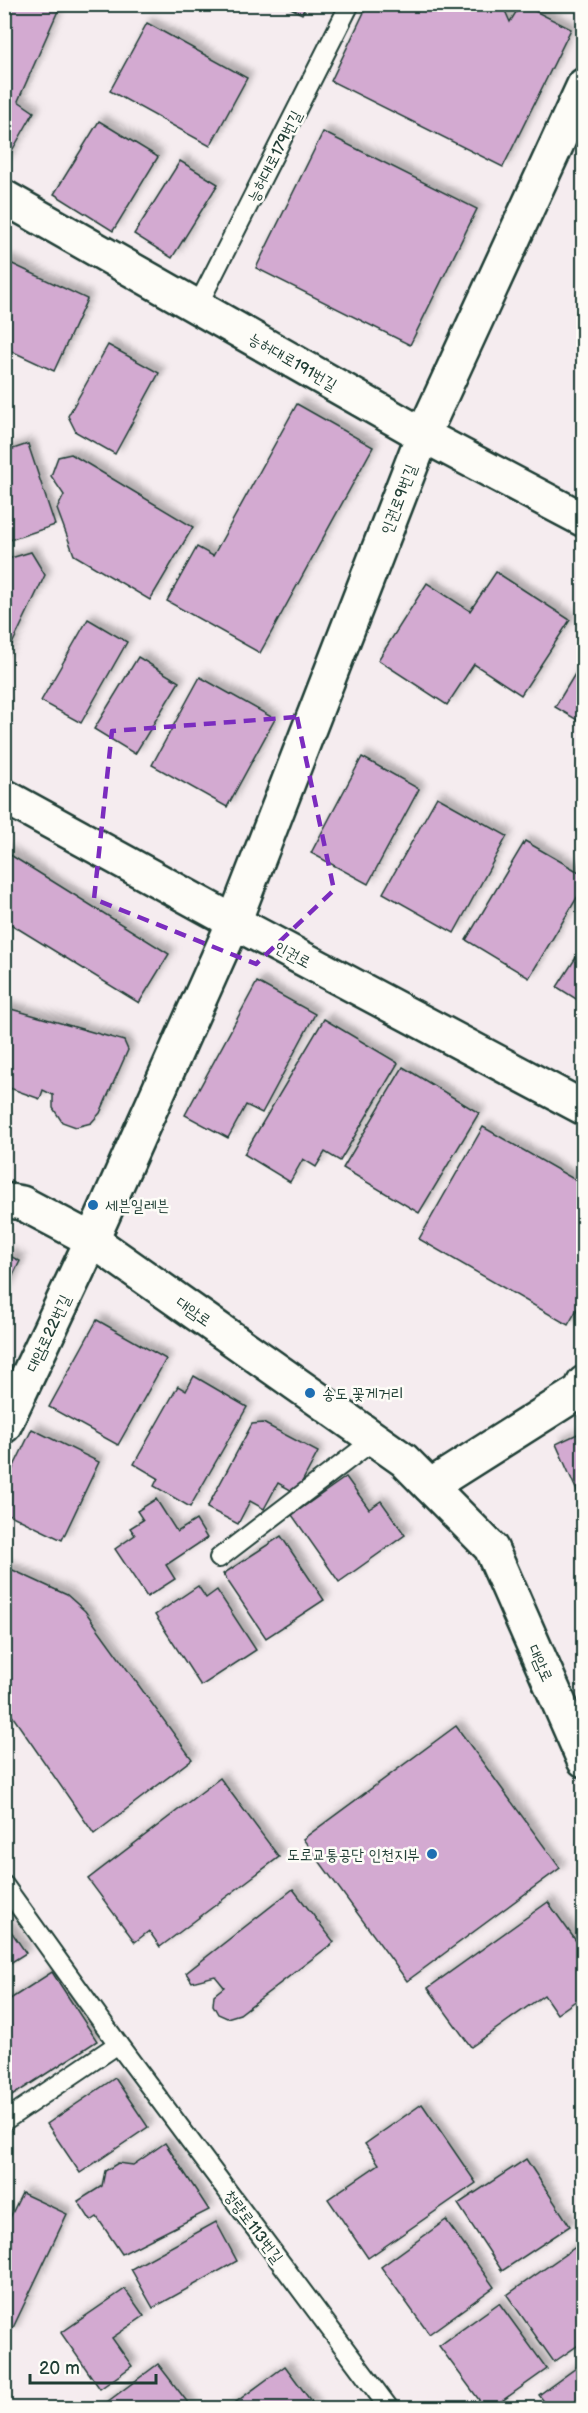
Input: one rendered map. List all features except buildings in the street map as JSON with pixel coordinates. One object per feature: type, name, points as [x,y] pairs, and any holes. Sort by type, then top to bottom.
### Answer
[{"type":"street","name":"인권로9번길","points":[[92,1240],[234,922],[423,435],[584,85]]},
{"type":"street","name":"능허대로191번길","points":[[4,197],[423,435],[584,520]]},
{"type":"street","name":"인권로","points":[[4,796],[234,922],[584,1108]]},
{"type":"street","name":"대암로","points":[[4,1200],[22,1203],[92,1240],[404,1460],[491,1548],[584,1760]]},
{"type":"street","name":"대암로22번길","points":[[4,1426],[92,1240]]},
{"type":"street","points":[[430,1486],[580,1391],[584,1383]]},
{"type":"lane","name":"능허대로179번길","points":[[197,307],[350,4]]},
{"type":"lane","points":[[219,1558],[375,1439]]},
{"type":"lane","name":"청량로113번길","points":[[4,1885],[118,2044],[389,2409]]},
{"type":"lane","points":[[4,2121],[118,2044]]},
{"type":"highlighted area","points":[[297,717],[334,890],[256,964],[94,899],[112,731]]},
{"type":"place","name":"세븐일레븐","points":[[93,1205]]},
{"type":"place","name":"송도 꽃게거리","points":[[310,1393]]},
{"type":"place","name":"도로교통공단 인천지부","points":[[432,1854]]}]
